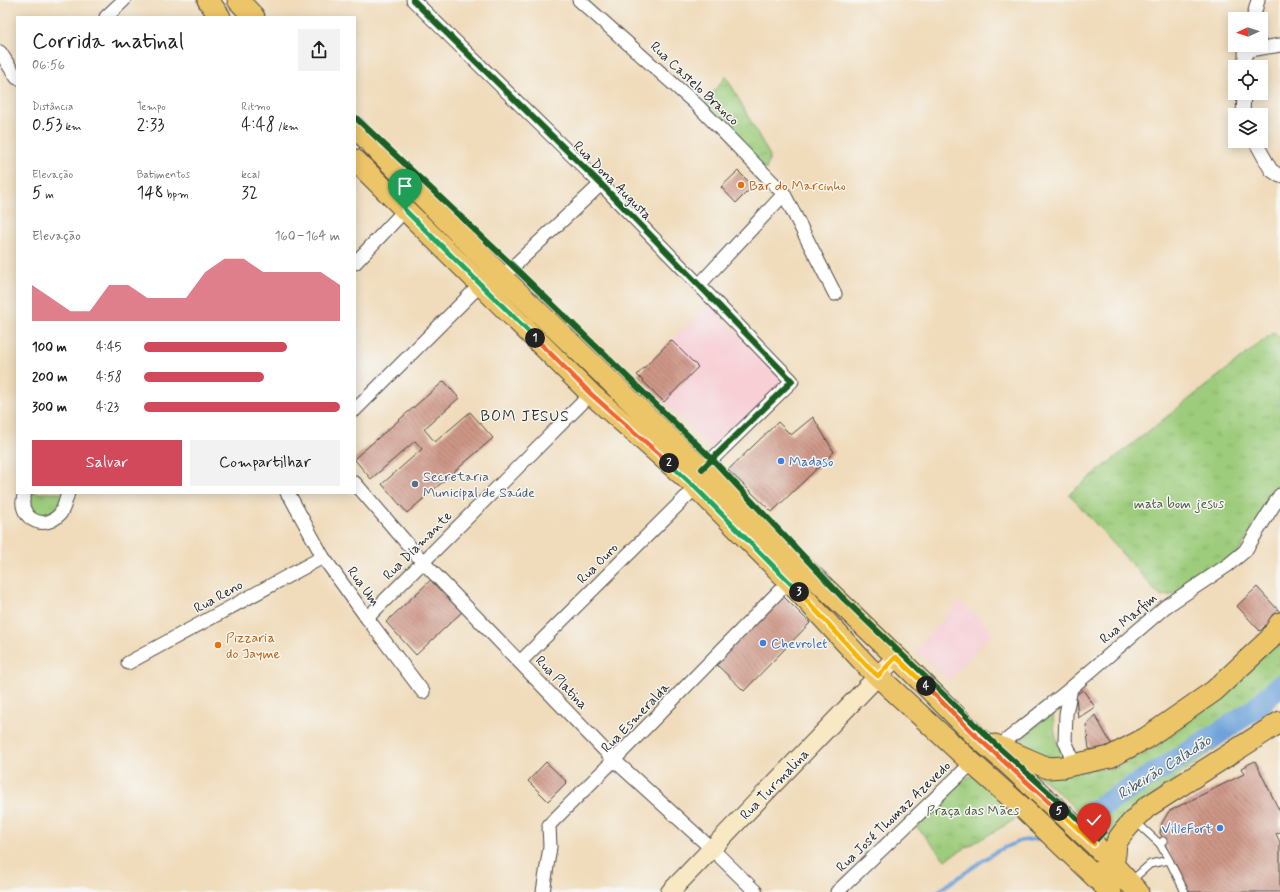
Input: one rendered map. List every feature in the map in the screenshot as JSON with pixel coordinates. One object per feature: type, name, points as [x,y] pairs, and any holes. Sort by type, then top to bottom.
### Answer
[{"type":"main road","points":[[208,0],[219,16]]},
{"type":"main road","points":[[238,0],[253,16]]},
{"type":"main road","points":[[356,128],[699,478],[789,581],[868,667],[1026,811],[1111,892]]},
{"type":"main road","points":[[356,161],[591,394],[699,478],[896,657],[977,737],[1002,754],[1040,793],[1094,844],[1114,859],[1134,887]]},
{"type":"main road","points":[[1002,754],[1048,768],[1074,765],[1110,757],[1146,738],[1214,691],[1270,639],[1280,623]]},
{"type":"main road","name":"Rua Turmalina","points":[[670,892],[896,657]]},
{"type":"main road","points":[[1082,864],[1100,870],[1107,867],[1114,859],[1116,842],[1147,807],[1280,722]]},
{"type":"street","points":[[107,16],[124,0]]},
{"type":"street","name":"Rua Dona Augusta","points":[[413,0],[602,184],[792,381]]},
{"type":"street","name":"Rua Castelo Branco","points":[[580,0],[698,106],[784,194],[834,294]]},
{"type":"street","points":[[1255,12],[1258,0]]},
{"type":"street","points":[[1268,47],[1280,46]]},
{"type":"street","points":[[0,52],[16,76]]},
{"type":"street","points":[[1260,148],[1271,170],[1280,176]]},
{"type":"street","points":[[502,277],[602,184]]},
{"type":"street","points":[[700,285],[784,194]]},
{"type":"street","points":[[356,262],[405,210]]},
{"type":"street","points":[[356,409],[481,284]]},
{"type":"street","name":"Rua Ouro","points":[[520,662],[792,381]]},
{"type":"street","name":"Rua Diamante","points":[[367,618],[591,394]]},
{"type":"street","name":"Rua Platina","points":[[356,484],[423,562],[614,760],[712,848],[756,892]]},
{"type":"street","points":[[25,494],[24,510],[30,518],[39,523],[50,522],[61,513],[68,494]]},
{"type":"street","name":"Rua Um","points":[[288,494],[292,498],[323,556],[367,618],[423,692]]},
{"type":"street","name":"Rua Marfim","points":[[1002,754],[1071,688],[1165,607],[1228,565],[1245,551],[1280,495]]},
{"type":"street","name":"Rua Reno","points":[[128,663],[323,556]]},
{"type":"street","name":"Rua Esmeralda","points":[[543,892],[550,847],[549,825],[789,581]]},
{"type":"street","points":[[1071,688],[1066,714],[1065,741],[1074,765]]},
{"type":"street","name":"Rua José Thomaz Azevedo","points":[[837,892],[972,763]]},
{"type":"lane","points":[[1134,820],[1162,843],[1168,860],[1185,892]]},
{"type":"lane","points":[[1134,887],[1150,864],[1168,860]]},
{"type":"shaded area","points":[[708,304],[788,384],[717,455],[637,375]]},
{"type":"shaded area","points":[[960,601],[993,632],[949,680],[915,650]]},
{"type":"green space","points":[[726,76],[770,156],[766,170],[704,104]]},
{"type":"green space","name":"mata bom jesus","points":[[1274,332],[1280,337],[1280,484],[1236,556],[1179,594],[1160,596],[1069,494]]},
{"type":"green space","points":[[29,494],[64,494],[57,511],[39,519],[28,509]]},
{"type":"green space","points":[[1280,633],[1280,695],[1259,716],[1155,794],[1114,848],[1061,795],[1020,759],[1111,770],[1154,748],[1220,698]]},
{"type":"green space","points":[[1053,711],[1056,738],[1066,763],[1022,752],[1019,742]]},
{"type":"green space","name":"Praça das Mães","points":[[971,776],[977,777],[1021,816],[945,860],[915,825],[962,780]]},
{"type":"building","points":[[738,171],[753,186],[736,203],[721,187]]},
{"type":"building","points":[[671,340],[698,367],[664,402],[637,375]]},
{"type":"building","points":[[444,381],[459,398],[424,429],[435,442],[470,412],[493,438],[407,513],[382,484],[422,449],[415,441],[371,479],[356,461],[356,457]]},
{"type":"building","name":"Madaso","points":[[813,417],[834,452],[772,512],[728,470],[778,422],[791,435]]},
{"type":"building","points":[[434,577],[464,610],[416,655],[386,622]]},
{"type":"building","points":[[1257,587],[1280,612],[1260,631],[1237,606]]},
{"type":"building","name":"Chevrolet","points":[[782,595],[810,623],[744,691],[716,664]]},
{"type":"building","points":[[1083,690],[1095,707],[1078,718],[1076,695]]},
{"type":"building","points":[[1095,715],[1113,747],[1099,750],[1089,749],[1086,725]]},
{"type":"building","name":"VilleFort","points":[[1255,761],[1280,812],[1280,832],[1276,834],[1280,842],[1280,892],[1187,892],[1160,833],[1162,823],[1169,811],[1244,774],[1241,768]]},
{"type":"building","points":[[546,762],[567,782],[548,801],[528,781]]},
{"type":"waterway","name":"Ribeirão Caladão","points":[[1092,812],[1213,737],[1255,709],[1280,685]]},
{"type":"waterway","name":"Ribeirão Caladão","points":[[1078,821],[1092,812]]},
{"type":"waterway","name":"Ribeirão Caladão","points":[[937,892],[997,851],[1020,841],[1045,838]]},
{"type":"cycle path","points":[[413,0],[601,184],[792,381],[702,469]]},
{"type":"cycle path","points":[[356,118],[513,266],[712,459],[842,597],[998,747],[1070,812],[1096,840],[1104,831]]},
{"type":"place","name":"Bar do Marcinho","points":[[741,185]]},
{"type":"place","name":"Madaso","points":[[781,461]]},
{"type":"place","name":"Secretaria Municipal de Saúde","points":[[415,484]]},
{"type":"place","name":"Chevrolet","points":[[763,643]]},
{"type":"place","name":"Pizzaria do Jayme","points":[[218,645]]},
{"type":"place","name":"VilleFort","points":[[1220,828]]},
{"type":"district","name":"BOM JESUS","points":[[525,416]]},
{"type":"route","points":[[405,210],[591,394],[696,488],[789,581],[868,667],[878,676],[896,657],[977,737],[1094,844]]}]
